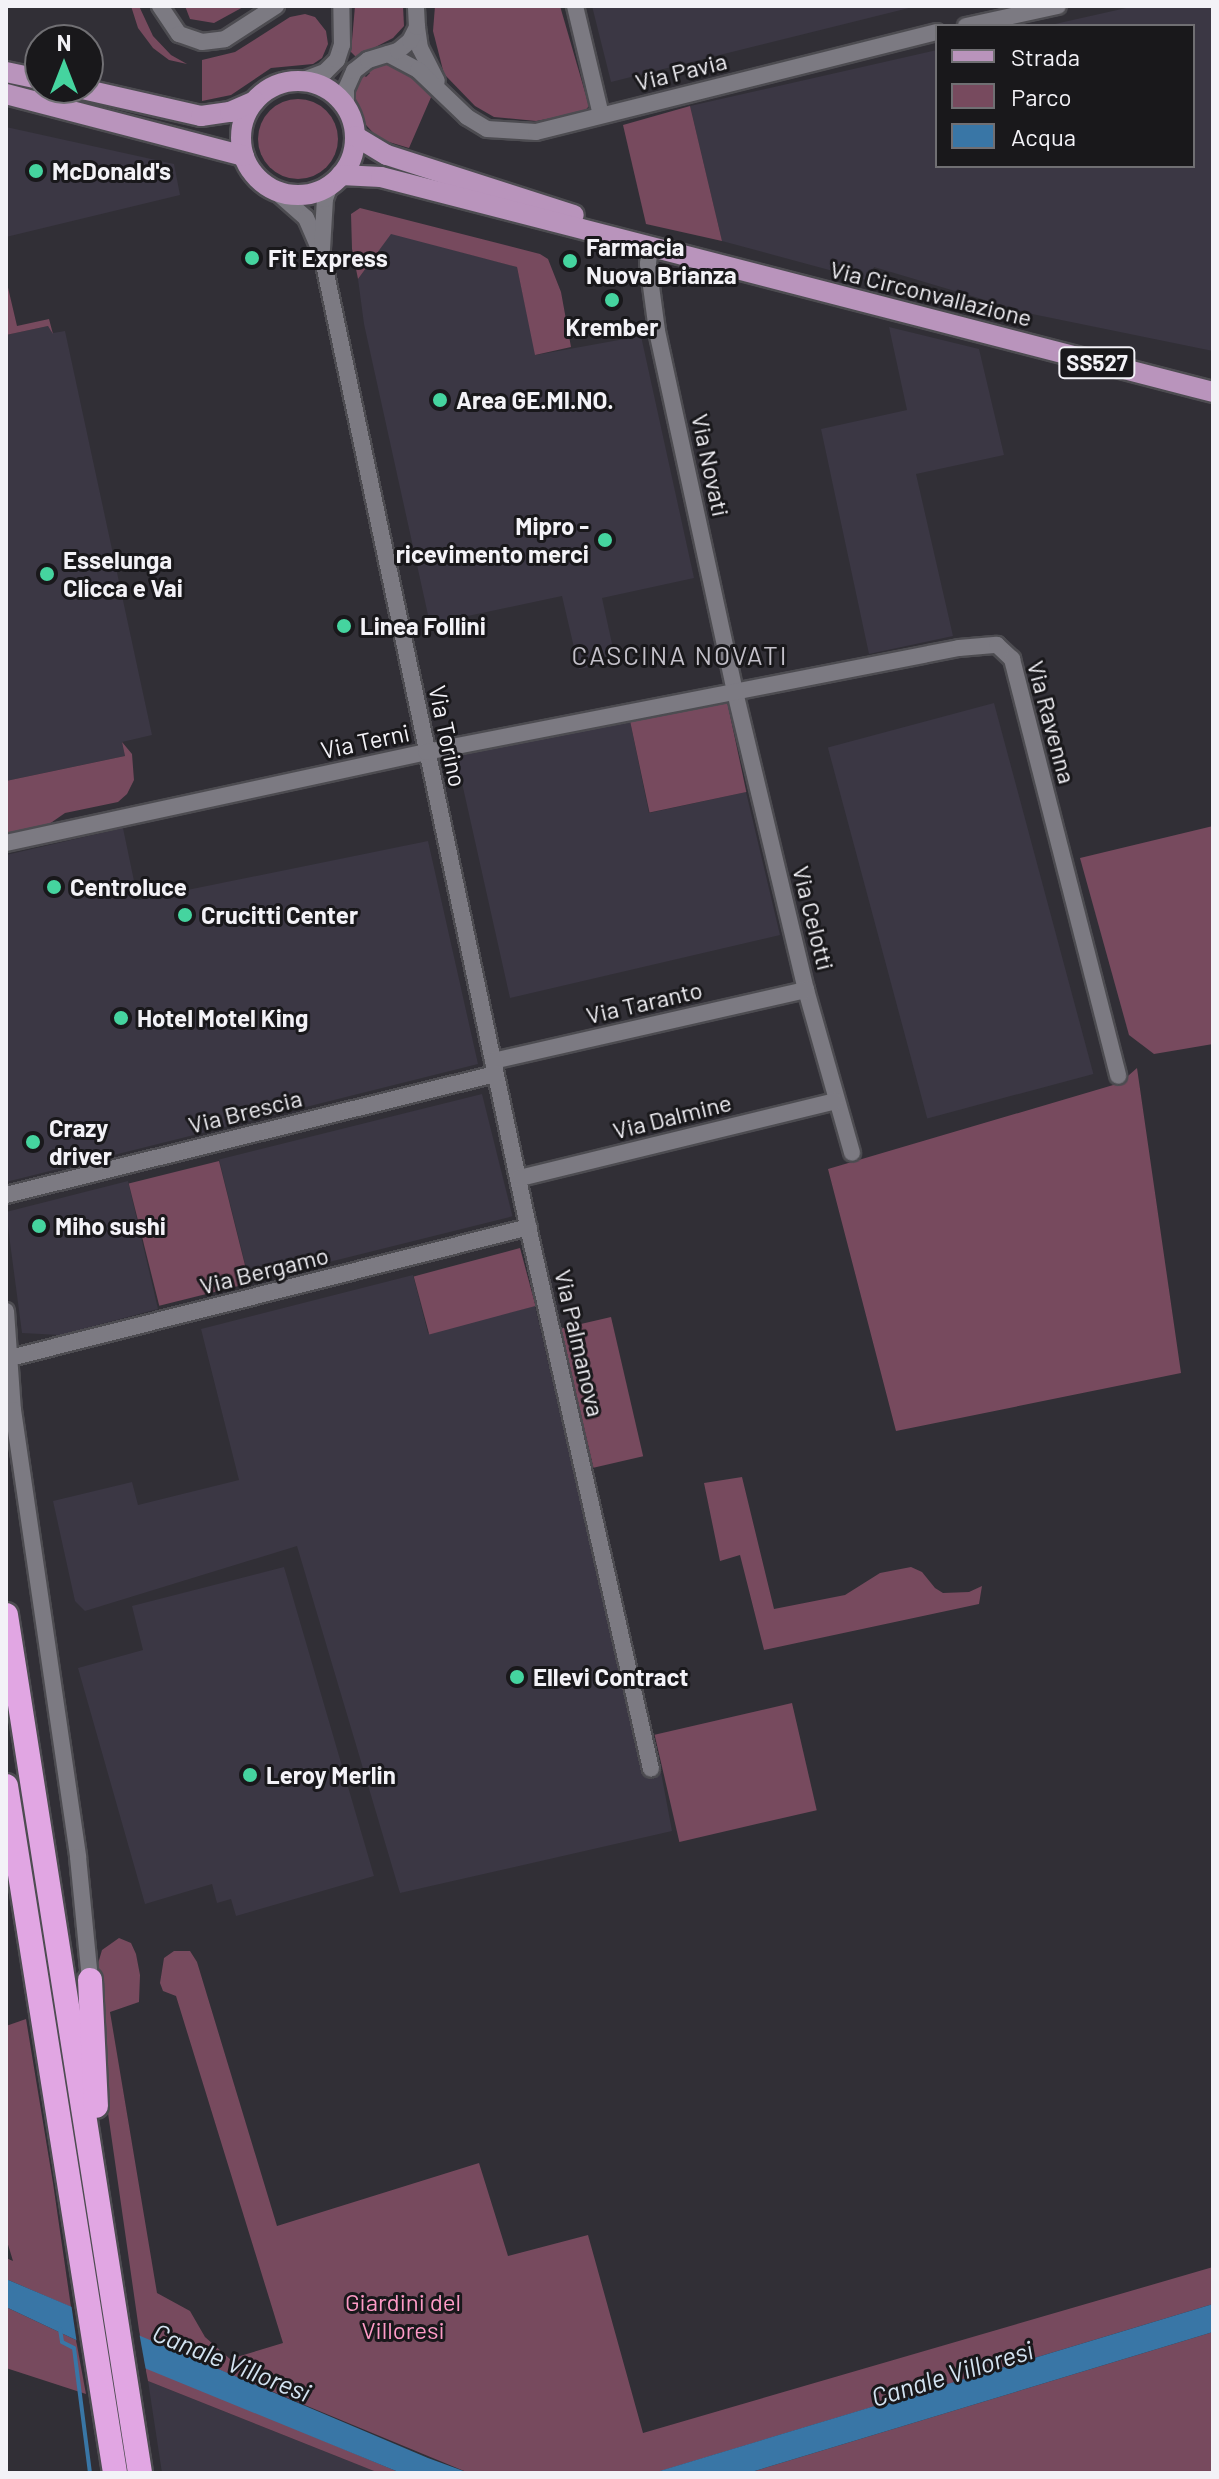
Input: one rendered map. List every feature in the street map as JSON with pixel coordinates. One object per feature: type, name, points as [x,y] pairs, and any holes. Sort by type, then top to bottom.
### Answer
[{"type":"highway","points":[[6,1615],[140,2473]]},
{"type":"highway","points":[[7,1793],[115,2473]]},
{"type":"highway","points":[[90,1980],[95,2093],[114,2308]]},
{"type":"main road","points":[[104,94],[201,116],[230,112],[255,101],[273,87],[301,81],[327,89],[346,108],[355,136],[352,155],[336,180],[302,194],[272,188],[255,175],[244,156],[242,129],[255,101]]},
{"type":"main road","points":[[6,94],[244,156]]},
{"type":"main road","name":"Via Circonvallazione","points":[[355,136],[387,155],[526,198],[643,244]]},
{"type":"main road","name":"Via Circonvallazione","points":[[336,180],[381,177],[1213,392]]},
{"type":"street","points":[[160,6],[179,34],[202,42],[225,39],[276,6]]},
{"type":"street","points":[[301,81],[321,75],[337,60],[342,45],[341,14],[324,6]]},
{"type":"street","name":"Via Pavia","points":[[416,6],[420,48],[445,97]]},
{"type":"street","points":[[575,6],[601,115]]},
{"type":"street","points":[[975,24],[1058,6]]},
{"type":"street","points":[[346,108],[346,89],[354,71],[368,60],[406,45],[417,27]]},
{"type":"street","name":"Via Pavia","points":[[388,54],[418,70],[445,97],[487,129],[516,133],[536,132],[935,32]]},
{"type":"street","name":"Via Torino","points":[[322,255],[325,199],[336,180]]},
{"type":"street","name":"Via Torino","points":[[272,188],[306,218],[322,255],[529,1227]]},
{"type":"street","name":"Via Novati","points":[[643,244],[657,331],[735,692]]},
{"type":"street","name":"Via Ravenna","points":[[735,692],[988,644],[997,645],[1012,659],[1118,1076]]},
{"type":"street","name":"Via Terni","points":[[6,843],[426,752],[735,692]]},
{"type":"street","name":"Via Celotti","points":[[735,692],[806,990],[852,1153]]},
{"type":"street","name":"Via Taranto","points":[[494,1067],[806,990]]},
{"type":"street","name":"Via Brescia","points":[[6,1195],[494,1067]]},
{"type":"street","name":"Via Dalmine","points":[[520,1178],[835,1101]]},
{"type":"street","name":"Via Bergamo","points":[[10,1358],[529,1227]]},
{"type":"street","name":"Via Palmanova","points":[[529,1227],[651,1769]]},
{"type":"street","points":[[6,1311],[13,1410],[78,1857],[90,1980]]},
{"type":"shaded area","points":[[592,6],[917,6],[611,82]]},
{"type":"shaded area","points":[[1135,6],[1213,6],[1213,351],[1032,314],[874,267],[870,281],[722,241],[690,106],[935,50],[935,168],[1195,168],[1195,24],[1055,24]]},
{"type":"shaded area","points":[[6,127],[174,164],[180,195],[6,237]]},
{"type":"shaded area","points":[[391,233],[517,267],[536,355],[641,336],[694,578],[602,598],[616,662],[579,669],[562,596],[430,624],[364,324],[358,279]]},
{"type":"shaded area","points":[[48,326],[53,333],[65,331],[152,735],[122,742],[125,756],[6,781],[6,335]]},
{"type":"shaded area","points":[[889,327],[979,349],[1004,455],[916,474],[953,636],[869,654],[821,429],[907,410]]},
{"type":"shaded area","points":[[994,703],[1093,1074],[927,1118],[828,748]]},
{"type":"shaded area","points":[[630,721],[649,813],[746,792],[780,935],[510,998],[456,756]]},
{"type":"shaded area","points":[[123,828],[138,900],[428,841],[478,1064],[6,1182],[6,855]]},
{"type":"shaded area","points":[[482,1094],[512,1216],[250,1282],[219,1160]]},
{"type":"shaded area","points":[[128,1181],[158,1309],[60,1335],[22,1333],[6,1212]]},
{"type":"shaded area","points":[[413,1275],[428,1333],[535,1306],[643,1771],[660,1767],[672,1831],[400,1893],[297,1546],[85,1611],[75,1601],[53,1501],[132,1482],[138,1505],[239,1480],[201,1329]]},
{"type":"shaded area","name":"Leroy Merlin","points":[[284,1567],[374,1876],[236,1916],[231,1899],[217,1903],[212,1884],[145,1904],[78,1668],[143,1650],[132,1606]]},
{"type":"shaded area","points":[[148,2381],[379,2473],[162,2473]]},
{"type":"green space","points":[[131,6],[139,6],[153,36],[171,55],[187,64],[169,60],[153,48],[138,28]]},
{"type":"green space","points":[[185,6],[245,6],[214,23],[190,19]]},
{"type":"green space","points":[[355,6],[403,6],[404,26],[393,38],[356,57],[351,52]]},
{"type":"green space","points":[[435,6],[560,6],[589,106],[584,112],[536,121],[494,117],[475,106],[444,74],[433,31]]},
{"type":"green space","points":[[305,14],[315,17],[326,31],[328,44],[322,58],[313,64],[271,68],[231,95],[202,101],[202,60],[235,52],[290,17]]},
{"type":"green space","points":[[378,64],[392,65],[412,75],[432,95],[409,148],[379,139],[366,125],[356,101],[354,86],[360,72],[366,77],[370,73],[365,68]]},
{"type":"green space","points":[[298,99],[313,102],[326,111],[335,124],[338,139],[335,154],[326,167],[313,176],[298,179],[283,176],[270,167],[261,154],[258,139],[261,124],[270,111],[283,102]]},
{"type":"green space","points":[[690,106],[722,241],[646,224],[623,125]]},
{"type":"green space","points":[[360,208],[540,254],[548,259],[561,292],[571,347],[535,355],[517,267],[391,234],[358,279],[352,249],[351,214]]},
{"type":"green space","points":[[6,279],[17,326],[49,319],[53,334],[48,326],[6,335]]},
{"type":"green space","points":[[727,701],[746,792],[649,813],[630,722]]},
{"type":"green space","points":[[122,742],[132,754],[134,780],[127,794],[118,802],[65,813],[42,829],[6,835],[6,781],[125,756]]},
{"type":"green space","points":[[1213,826],[1213,1044],[1154,1054],[1129,1035],[1080,858]]},
{"type":"green space","points":[[1137,1068],[1181,1373],[896,1431],[828,1169],[1120,1083]]},
{"type":"green space","points":[[219,1161],[249,1283],[159,1306],[129,1183]]},
{"type":"green space","points":[[520,1248],[536,1306],[429,1334],[414,1276]]},
{"type":"green space","points":[[611,1317],[643,1456],[593,1468],[561,1328]]},
{"type":"green space","points":[[742,1477],[774,1609],[845,1595],[880,1573],[911,1567],[922,1572],[943,1593],[969,1592],[982,1586],[979,1604],[764,1650],[740,1555],[720,1561],[704,1483]]},
{"type":"green space","points":[[792,1703],[817,1810],[679,1842],[655,1735]]},
{"type":"green space","name":"Giardini del Villoresi","points":[[119,1938],[131,1943],[140,1975],[139,2002],[110,2012],[157,2293],[190,2311],[205,2337],[230,2359],[283,2343],[176,1996],[163,1991],[160,1983],[164,1958],[174,1951],[190,1951],[197,1962],[277,2226],[479,2163],[508,2256],[588,2235],[643,2433],[1213,2267],[1213,2304],[654,2473],[469,2473],[140,2337],[99,2050],[97,1967],[102,1950]]},
{"type":"green space","points":[[26,2019],[71,2307],[6,2279],[6,2258],[13,2261],[6,2238],[6,2026]]},
{"type":"green space","points":[[6,2307],[76,2340],[86,2394],[6,2368]]},
{"type":"green space","points":[[1213,2332],[1213,2473],[748,2473]]},
{"type":"green space","points":[[145,2366],[401,2473],[379,2473],[148,2381]]},
{"type":"water","points":[[6,2279],[469,2473],[401,2473],[76,2340],[6,2307]]},
{"type":"water","points":[[1213,2304],[1213,2332],[748,2473],[653,2473]]},
{"type":"pier","points":[[71,2303],[139,2332],[146,2371],[77,2344]]},
{"type":"waterway","points":[[60,2329],[62,2342],[74,2348],[90,2473]]},
{"type":"place","name":"McDonald's","points":[[36,171]]},
{"type":"place","name":"Fit Express","points":[[252,258]]},
{"type":"place","name":"Farmacia Nuova Brianza","points":[[570,261]]},
{"type":"place","name":"Krember","points":[[612,300]]},
{"type":"place","name":"Area GE.MI.NO.","points":[[440,400]]},
{"type":"place","name":"Mipro - ricevimento merci","points":[[605,540]]},
{"type":"place","name":"Esselunga Clicca e Vai","points":[[47,574]]},
{"type":"place","name":"Linea Follini","points":[[344,626]]},
{"type":"place","name":"Centroluce","points":[[54,887]]},
{"type":"place","name":"Crucitti Center","points":[[185,915]]},
{"type":"place","name":"Hotel Motel King","points":[[121,1018]]},
{"type":"place","name":"Crazy driver","points":[[33,1142]]},
{"type":"place","name":"Miho sushi","points":[[39,1226]]},
{"type":"place","name":"Ellevi Contract","points":[[517,1677]]},
{"type":"place","name":"Leroy Merlin","points":[[250,1775]]},
{"type":"district","name":"CASCINA NOVATI","points":[[680,655]]},
{"type":"water label","name":"Canale Villoresi","points":[[232,2362]]},
{"type":"water label","name":"Canale Villoresi","points":[[952,2373]]}]
